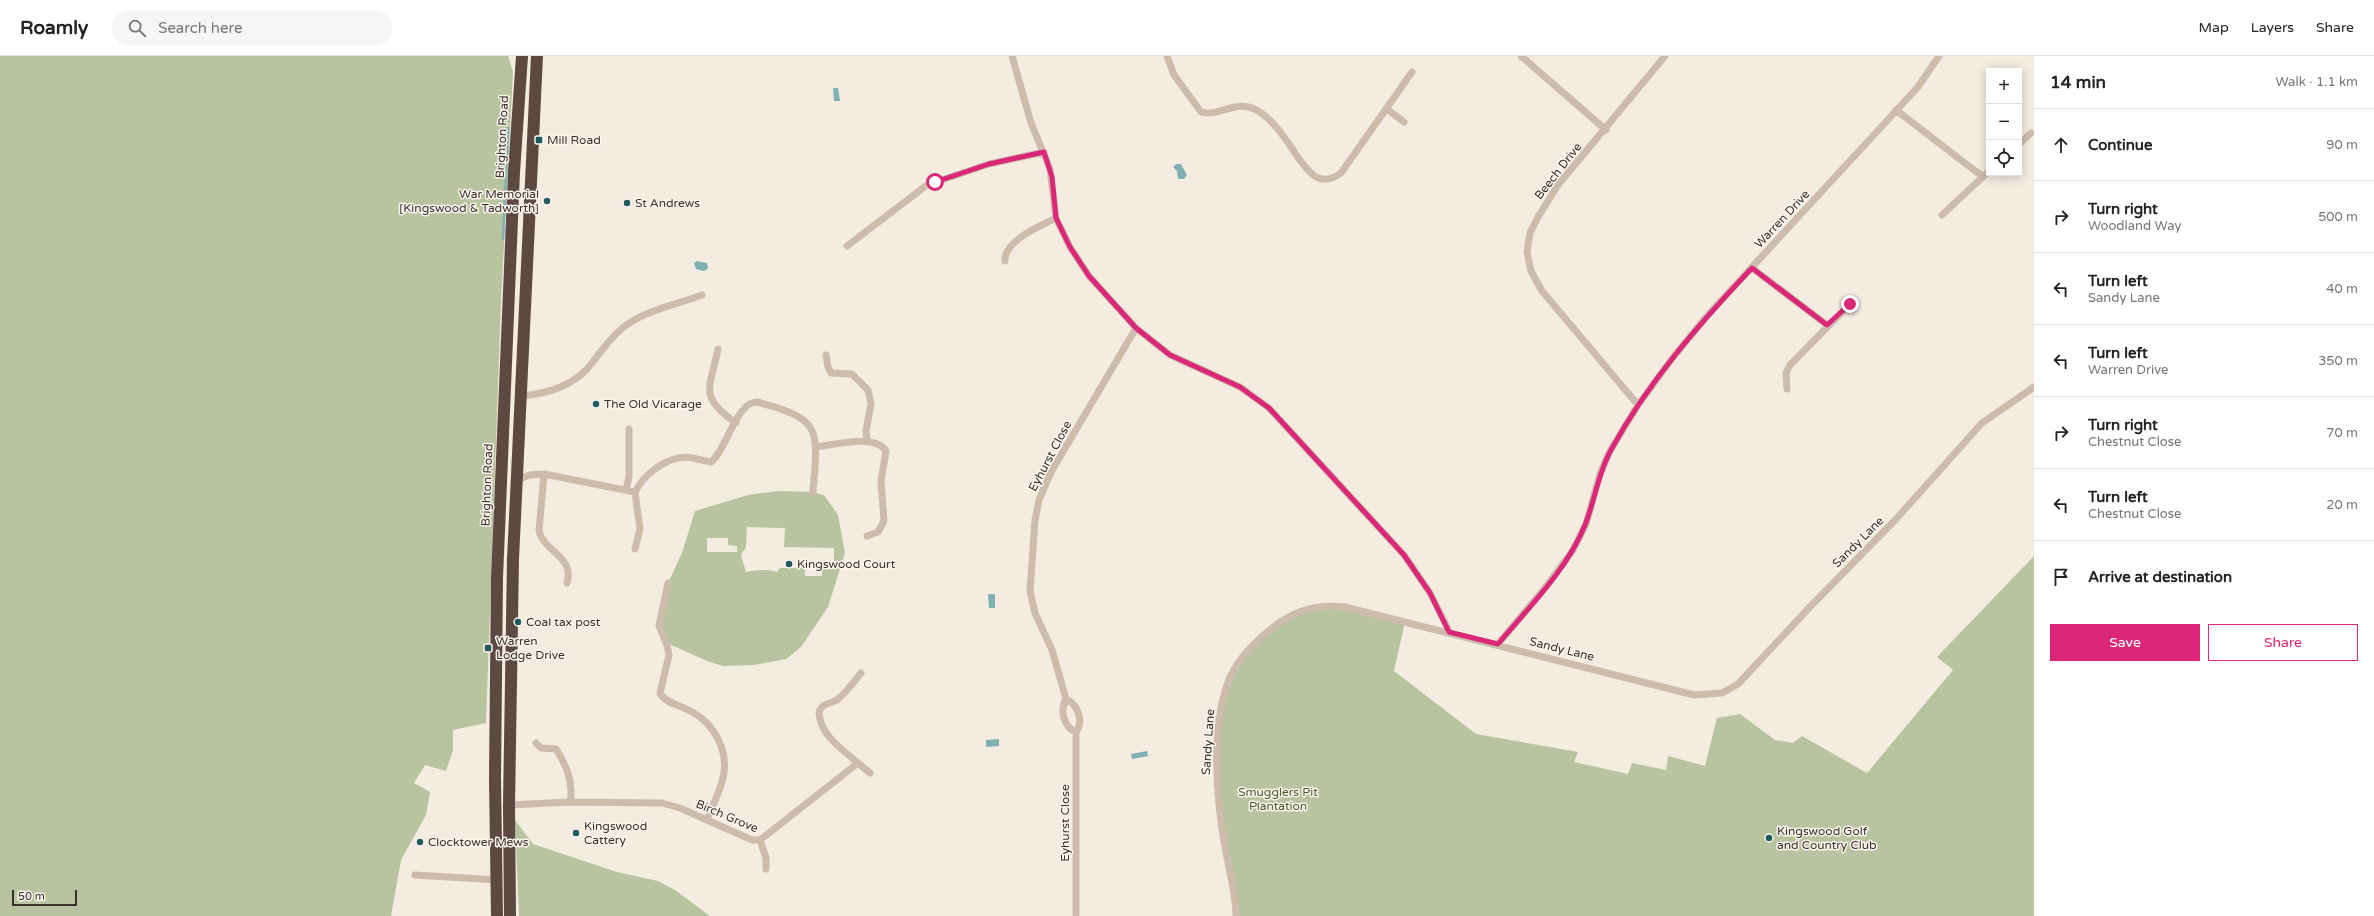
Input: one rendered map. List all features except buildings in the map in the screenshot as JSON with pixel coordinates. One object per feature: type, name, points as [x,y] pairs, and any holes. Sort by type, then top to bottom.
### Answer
[{"type":"highway","name":"Brighton Road","points":[[497,916],[495,778],[496,578],[514,180],[522,56]]},
{"type":"highway","points":[[510,916],[509,805],[516,481],[537,56]]},
{"type":"street","points":[[1012,56],[1031,123],[1044,152],[1052,177],[1056,218],[1070,247],[1089,276],[1136,328],[1170,355],[1240,387],[1269,408],[1404,555],[1430,593],[1449,632]]},
{"type":"street","points":[[1167,56],[1174,75],[1201,112],[1207,114],[1240,106],[1251,107],[1264,114],[1272,122],[1307,170],[1316,177],[1324,180],[1334,178],[1341,173],[1412,72]]},
{"type":"street","points":[[1521,56],[1606,130]]},
{"type":"street","name":"Beech Drive","points":[[1638,405],[1542,290],[1531,271],[1527,252],[1530,233],[1547,199],[1606,130],[1665,56]]},
{"type":"street","name":"Warren Drive","points":[[1498,644],[1544,589],[1573,550],[1586,524],[1600,474],[1610,451],[1638,405],[1706,316],[1918,87],[1939,56]]},
{"type":"street","points":[[1387,109],[1404,122]]},
{"type":"street","points":[[1896,110],[1983,177]]},
{"type":"street","points":[[2022,141],[2031,133]]},
{"type":"street","points":[[847,246],[927,185],[989,164],[1044,152]]},
{"type":"street","points":[[1942,215],[1986,174]]},
{"type":"street","points":[[1005,261],[1005,254],[1014,243],[1056,218]]},
{"type":"street","points":[[1752,268],[1827,325]]},
{"type":"street","points":[[521,396],[540,394],[568,383],[586,370],[612,336],[627,324],[644,315],[702,295]]},
{"type":"street","points":[[1787,389],[1786,373],[1790,365],[1827,325],[1850,304]]},
{"type":"street","name":"Eyhurst Close","points":[[1076,732],[1071,730],[1065,722],[1063,707],[1066,699],[1052,650],[1036,613],[1030,591],[1035,520],[1039,500],[1051,472],[1136,328]]},
{"type":"street","points":[[718,349],[710,384],[710,398],[717,410],[736,423]]},
{"type":"street","points":[[826,354],[828,367],[831,372],[852,374],[868,390],[871,404],[866,431],[867,440]]},
{"type":"street","name":"Sandy Lane","points":[[1236,916],[1216,786],[1220,713],[1228,682],[1234,670],[1257,641],[1282,620],[1307,608],[1322,605],[1345,607],[1498,644],[1694,695],[1722,693],[1738,684],[1750,672],[1807,610],[1897,518],[1982,423],[2034,386]]},
{"type":"street","points":[[635,549],[640,528],[635,492],[649,474],[676,459],[689,457],[711,462],[715,459],[749,404],[762,403],[802,418],[814,433],[816,447],[813,492]]},
{"type":"street","points":[[626,490],[629,477],[629,429]]},
{"type":"street","points":[[816,447],[867,440],[884,448],[887,455],[881,481],[884,521],[878,532],[867,536]]},
{"type":"street","points":[[516,481],[529,475],[544,474],[635,492]]},
{"type":"street","points":[[544,474],[539,532],[543,540],[559,554],[566,564],[568,577],[567,583]]},
{"type":"street","points":[[668,583],[659,626],[667,645],[669,655],[660,693],[664,699],[695,713],[705,720],[716,735],[724,753],[723,781],[707,820]]},
{"type":"street","points":[[861,673],[843,694],[836,700],[825,704],[819,712],[820,721],[832,741],[870,773]]},
{"type":"street","name":"Eyhurst Close","points":[[1066,699],[1073,704],[1080,718],[1076,732],[1076,916]]},
{"type":"street","points":[[536,744],[541,748],[556,749],[566,764],[572,795],[570,802]]},
{"type":"street","name":"Birch Grove","points":[[509,805],[570,802],[662,803],[680,808],[752,840],[760,840],[858,764]]},
{"type":"street","points":[[760,840],[766,858],[766,869]]},
{"type":"street","points":[[415,875],[497,880]]},
{"type":"green space","points":[[0,56],[508,56],[513,72],[501,301],[486,723],[453,730],[453,750],[446,771],[425,765],[414,783],[430,792],[426,815],[401,860],[391,916],[0,916]]},
{"type":"green space","points":[[778,491],[813,492],[824,495],[838,515],[845,553],[828,607],[801,647],[786,659],[754,665],[723,666],[707,661],[669,644],[660,620],[668,583],[682,553],[695,511],[748,495]],"holes":[[[747,527],[785,528],[784,547],[834,548],[834,569],[822,569],[822,576],[805,576],[805,568],[780,568],[777,572],[769,570],[746,572],[741,555],[746,547]],[[707,538],[728,538],[728,545],[737,546],[737,552],[707,552]]]},
{"type":"green space","name":"Smugglers Pit Plantation","points":[[2034,556],[2034,916],[1238,916],[1216,786],[1220,713],[1234,670],[1281,620],[1322,605],[1405,622],[1394,671],[1476,734],[1578,752],[1574,762],[1628,774],[1632,763],[1666,770],[1668,756],[1705,766],[1717,718],[1740,714],[1775,740],[1793,743],[1802,736],[1867,773],[1953,670],[1937,657]]},
{"type":"green space","points":[[515,820],[533,844],[617,872],[658,881],[675,890],[710,916],[519,916]]},
{"type":"water","points":[[833,88],[838,88],[840,101],[834,101]]},
{"type":"water","points":[[1176,164],[1181,164],[1187,175],[1184,179],[1178,179],[1177,171],[1173,167]]},
{"type":"water","points":[[697,261],[707,263],[708,269],[704,271],[696,269],[694,263]]},
{"type":"water","points":[[988,594],[995,594],[995,608],[989,608]]},
{"type":"water","points":[[999,739],[999,746],[986,747],[986,740]]},
{"type":"water","points":[[1147,751],[1148,756],[1132,759],[1131,754]]},
{"type":"waterway","points":[[503,239],[508,128]]},
{"type":"place","name":"Mill Road","points":[[539,140]]},
{"type":"place","name":"War Memorial [Kingswood & Tadworth]","points":[[547,201]]},
{"type":"place","name":"St Andrews","points":[[627,203]]},
{"type":"place","name":"The Old Vicarage","points":[[596,404]]},
{"type":"place","name":"Kingswood Court","points":[[789,564]]},
{"type":"place","name":"Coal tax post","points":[[518,622]]},
{"type":"place","name":"Warren Lodge Drive","points":[[488,648]]},
{"type":"place","name":"Kingswood Cattery","points":[[576,833]]},
{"type":"place","name":"Kingswood Golf and Country Club","points":[[1769,838]]},
{"type":"place","name":"Clocktower Mews","points":[[420,842]]},
{"type":"route","points":[[935,182],[989,164],[1044,152],[1054,185],[1056,218],[1062,233],[1089,276],[1136,328],[1170,355],[1240,387],[1256,396],[1289,429],[1404,555],[1418,573],[1430,593],[1449,632],[1498,644],[1544,589],[1573,550],[1586,524],[1600,474],[1610,451],[1638,405],[1670,360],[1706,316],[1752,268],[1827,325],[1850,304]]}]
